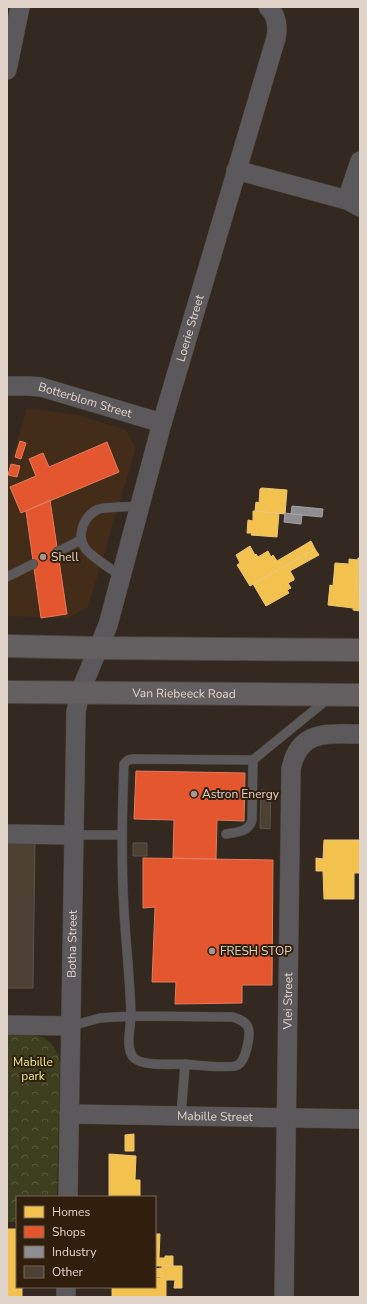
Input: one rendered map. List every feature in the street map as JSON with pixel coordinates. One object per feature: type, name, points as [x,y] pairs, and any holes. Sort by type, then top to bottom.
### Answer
[{"type":"main road","points":[[7,646],[360,650]]},
{"type":"main road","name":"Van Riebeeck Road","points":[[7,692],[360,695]]},
{"type":"street","points":[[7,70],[20,7]]},
{"type":"street","name":"Loerie Street","points":[[80,692],[97,648],[108,625],[120,575],[162,423],[276,38],[277,23],[269,8]]},
{"type":"street","points":[[236,170],[354,204],[360,160]]},
{"type":"street","name":"Botterblom Street","points":[[7,386],[41,387],[162,423]]},
{"type":"street","name":"Botha Street","points":[[68,1196],[73,835],[76,712],[80,692]]},
{"type":"street","name":"Vlei Street","points":[[284,1297],[291,769],[295,754],[306,741],[315,736],[324,734],[360,734]]},
{"type":"street","points":[[7,834],[73,835]]},
{"type":"street","points":[[7,1026],[71,1026]]},
{"type":"street","name":"Mabille Street","points":[[69,1114],[360,1119]]},
{"type":"lane","points":[[120,575],[86,549],[81,540],[82,526],[89,516],[99,510],[140,506]]},
{"type":"lane","points":[[57,552],[81,540]]},
{"type":"lane","points":[[7,577],[33,564]]},
{"type":"lane","points":[[71,1026],[100,1018],[131,1016],[233,1017],[244,1022],[248,1028],[246,1054],[242,1062],[237,1066],[230,1067],[185,1064],[147,1064],[138,1061],[133,1057],[129,1050],[131,1016],[121,835],[124,764],[128,760],[134,759],[253,760],[333,695]]},
{"type":"lane","points":[[226,834],[246,830],[251,826],[253,760]]},
{"type":"lane","points":[[73,835],[121,835]]},
{"type":"lane","points":[[181,1116],[185,1064]]},
{"type":"shaded area","points":[[27,408],[78,415],[126,430],[136,448],[88,607],[69,618],[7,616],[7,475]]},
{"type":"green space","name":"Mabille park","points":[[7,1035],[33,1035],[47,1040],[53,1045],[60,1063],[57,1196],[16,1196],[16,1222],[7,1222]]},
{"type":"building: Homes","points":[[260,489],[287,490],[285,514],[255,511],[256,502],[259,503]]},
{"type":"building: Homes","points":[[253,511],[279,513],[277,537],[251,535],[252,533],[247,533],[248,520],[253,521]]},
{"type":"building: Homes","points":[[311,541],[315,549],[250,586],[237,565],[240,563],[236,555],[250,546],[255,555],[256,554],[258,557],[268,551],[271,557],[273,555],[277,561]]},
{"type":"building: Homes","points":[[315,549],[319,555],[290,571],[294,580],[288,583],[291,588],[287,590],[289,593],[266,606],[253,584]]},
{"type":"building: Homes","points":[[358,558],[360,558],[360,611],[353,610]]},
{"type":"building: Homes","points":[[349,559],[358,560],[353,608],[328,605],[330,585],[333,586],[335,563],[349,564]]},
{"type":"building: Homes","points":[[324,840],[360,840],[360,873],[354,873],[354,899],[324,899],[323,871],[316,871],[316,858],[323,859]]},
{"type":"building: Homes","points":[[134,1134],[134,1151],[125,1151],[125,1135]]},
{"type":"building: Homes","points":[[109,1154],[136,1156],[135,1180],[140,1180],[140,1196],[109,1196]]},
{"type":"building: Homes","points":[[7,1229],[16,1229],[16,1288],[22,1288],[22,1297],[7,1297]]},
{"type":"building: Homes","points":[[156,1234],[160,1234],[159,1258],[173,1256],[173,1266],[156,1266]]},
{"type":"building: Homes","points":[[162,1266],[182,1266],[182,1288],[174,1288],[175,1280],[166,1280],[166,1297],[112,1297],[112,1288],[156,1288],[156,1278],[161,1278]]},
{"type":"building: Homes","points":[[161,1268],[162,1277],[156,1277],[156,1269]]},
{"type":"building: Shops","points":[[20,441],[26,443],[21,459],[15,457]]},
{"type":"building: Shops","points":[[107,442],[119,472],[21,513],[10,487],[36,476],[29,459],[43,453],[49,467]]},
{"type":"building: Shops","points":[[11,464],[20,466],[17,477],[8,475]]},
{"type":"building: Shops","points":[[50,500],[67,614],[41,618],[26,511]]},
{"type":"building: Shops","points":[[136,771],[245,773],[244,821],[217,820],[216,859],[173,858],[174,820],[134,819]]},
{"type":"building: Shops","name":"FRESH STOP","points":[[143,858],[273,860],[272,985],[242,985],[242,1003],[175,1004],[176,982],[152,982],[155,907],[143,908]]},
{"type":"building: Industry","points":[[292,506],[323,509],[322,517],[291,514]]},
{"type":"building: Industry","points":[[285,513],[302,515],[301,524],[284,522]]},
{"type":"building: Other","points":[[261,790],[271,791],[270,829],[260,828]]},
{"type":"building: Other","points":[[7,840],[35,841],[33,988],[7,988]]},
{"type":"building: Other","points":[[133,843],[147,843],[147,856],[133,856]]},
{"type":"place","name":"Shell","points":[[43,557]]},
{"type":"place","name":"Astron Energy","points":[[194,794]]},
{"type":"place","name":"FRESH STOP","points":[[212,951]]}]
